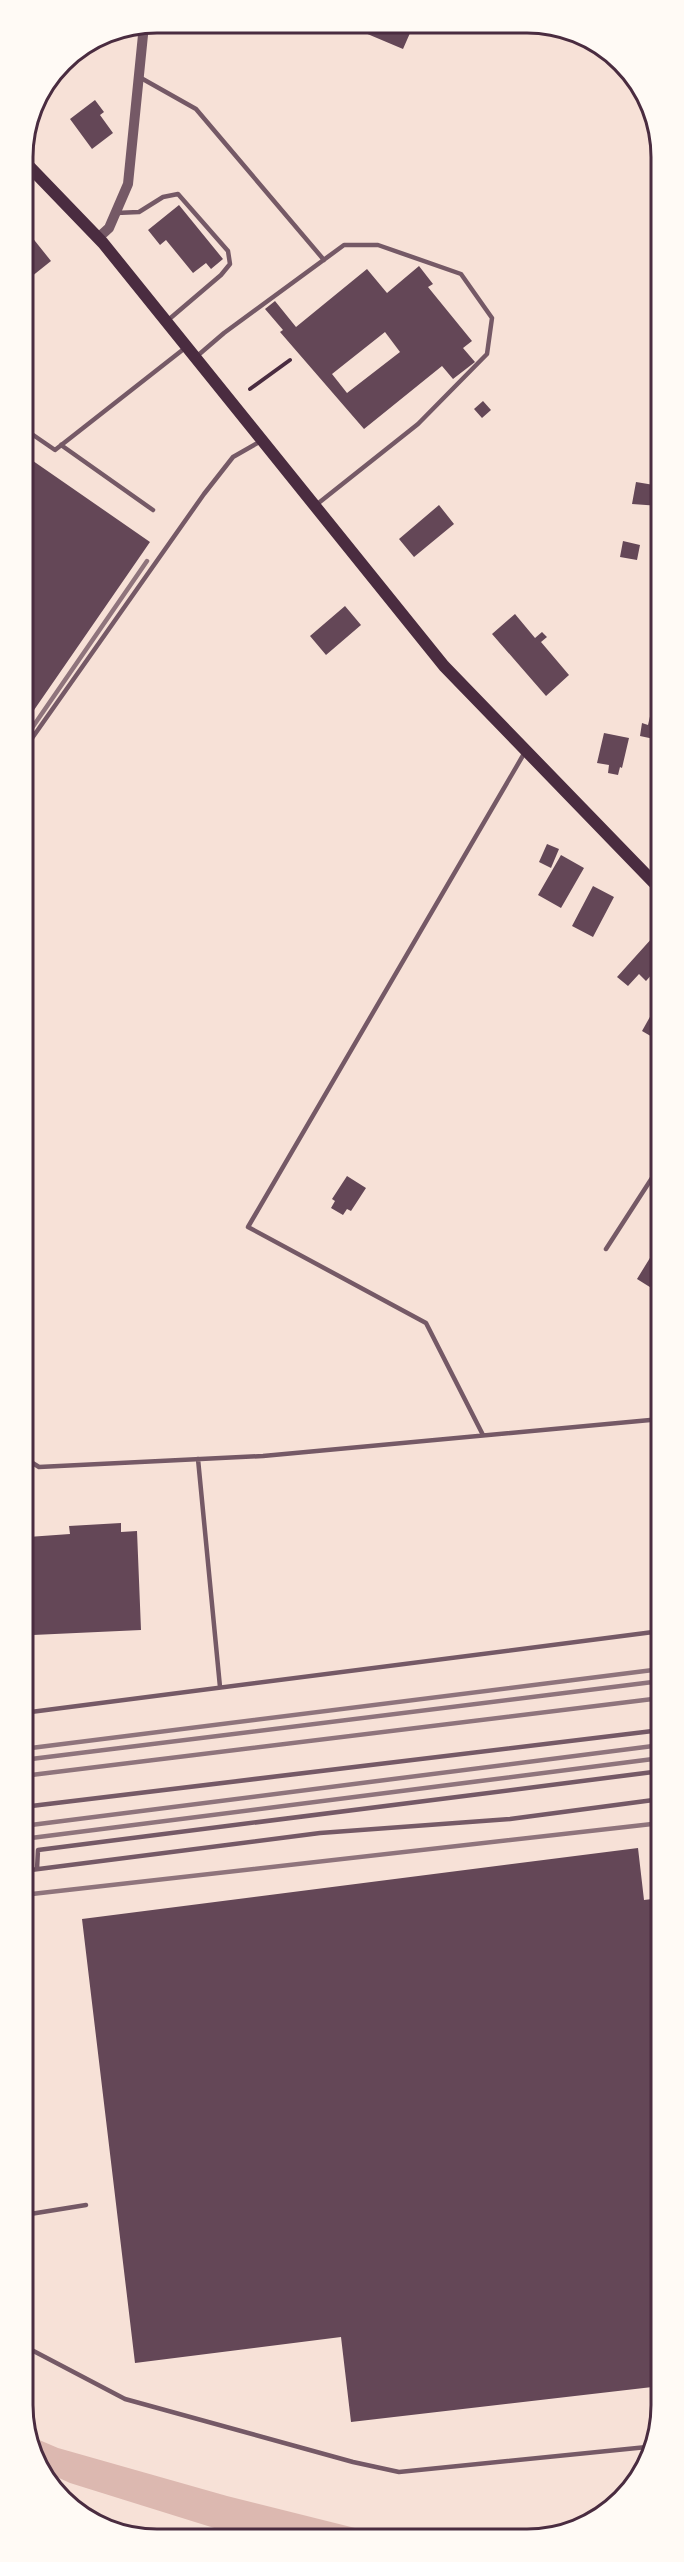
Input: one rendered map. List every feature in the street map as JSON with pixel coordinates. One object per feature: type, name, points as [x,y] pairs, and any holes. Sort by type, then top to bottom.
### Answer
[{"type":"main road","points":[[33,170],[98,238],[188,346],[444,666],[651,880]]},
{"type":"street","points":[[98,238],[109,228],[128,184],[143,34]]},
{"type":"lane","points":[[138,77],[196,109],[324,260]]},
{"type":"lane","points":[[116,213],[139,212],[163,196],[178,195],[228,251],[230,264],[221,275],[167,321]]},
{"type":"lane","points":[[196,357],[224,333],[344,245],[378,245],[461,274],[492,318],[487,354],[418,424],[316,505]]},
{"type":"lane","points":[[33,435],[55,450],[188,346]]},
{"type":"lane","points":[[33,737],[204,494],[233,457],[263,440]]},
{"type":"lane","points":[[61,445],[153,510]]},
{"type":"lane","points":[[483,1435],[426,1323],[248,1227],[525,752]]},
{"type":"lane","points":[[606,1249],[651,1179]]},
{"type":"lane","points":[[33,1463],[39,1467],[263,1456],[651,1420]]},
{"type":"lane","points":[[198,1459],[220,1687]]},
{"type":"lane","points":[[33,1712],[651,1632]]},
{"type":"lane","points":[[33,1806],[651,1731]]},
{"type":"lane","points":[[37,1869],[38,1850],[651,1772]]},
{"type":"lane","points":[[33,1870],[320,1833],[510,1819],[651,1800]]},
{"type":"lane","points":[[33,2214],[87,2205]]},
{"type":"lane","points":[[33,2351],[124,2399],[353,2462],[399,2472],[643,2447]]},
{"type":"path","points":[[250,389],[290,360]]},
{"type":"shaded area","points":[[38,2439],[58,2448],[227,2496],[359,2529],[217,2529],[70,2483],[54,2474]]},
{"type":"building","points":[[365,33],[410,33],[403,49]]},
{"type":"building","points":[[95,100],[104,112],[100,115],[113,133],[92,149],[70,119]]},
{"type":"building","points":[[179,205],[223,259],[211,269],[206,263],[193,273],[166,240],[160,245],[148,230]]},
{"type":"building","points":[[33,238],[51,261],[33,275]]},
{"type":"building","points":[[419,266],[433,284],[428,287],[472,341],[463,348],[475,362],[453,379],[442,366],[364,429],[280,332],[283,330],[265,309],[275,301],[296,327],[367,269],[387,293]],"holes":[[[385,332],[400,352],[347,393],[332,374]]]},
{"type":"building","points":[[483,401],[491,410],[482,418],[474,409]]},
{"type":"building","points":[[33,461],[150,542],[33,712]]},
{"type":"building","points":[[636,482],[651,484],[651,505],[632,504]]},
{"type":"building","points":[[439,505],[454,524],[414,557],[399,539]]},
{"type":"building","points":[[623,541],[640,545],[637,560],[620,557]]},
{"type":"building","points":[[345,606],[361,625],[326,655],[310,636]]},
{"type":"building","points":[[515,614],[535,638],[542,632],[547,637],[541,642],[569,675],[546,696],[492,634]]},
{"type":"building","points":[[651,712],[651,738],[640,736],[642,723],[648,725]]},
{"type":"building","points":[[604,733],[629,738],[622,768],[620,767],[618,775],[608,773],[609,765],[597,763]]},
{"type":"building","points":[[547,844],[559,849],[551,868],[539,862]]},
{"type":"building","points":[[561,855],[584,868],[561,908],[538,895]]},
{"type":"building","points":[[593,886],[614,897],[593,937],[572,926]]},
{"type":"building","points":[[651,939],[651,975],[646,981],[639,974],[628,986],[617,977]]},
{"type":"building","points":[[651,1015],[651,1036],[642,1031]]},
{"type":"building","points":[[347,1176],[366,1188],[351,1211],[347,1209],[343,1215],[331,1208],[335,1201],[332,1199]]},
{"type":"building","points":[[651,1256],[651,1288],[637,1279]]},
{"type":"building","points":[[121,1523],[121,1532],[137,1531],[141,1630],[33,1635],[33,1537],[70,1534],[69,1526]]},
{"type":"building","points":[[638,1848],[644,1900],[651,1899],[651,2387],[351,2422],[341,2337],[135,2363],[82,1919]]},
{"type":"railway","points":[[33,726],[147,561]]},
{"type":"railway","points":[[33,1748],[651,1670]]},
{"type":"railway","points":[[33,1759],[651,1682]]},
{"type":"railway","points":[[33,1775],[651,1699]]},
{"type":"railway","points":[[33,1825],[651,1746]]},
{"type":"railway","points":[[33,1838],[651,1759]]},
{"type":"railway","points":[[33,1894],[651,1824]]}]
